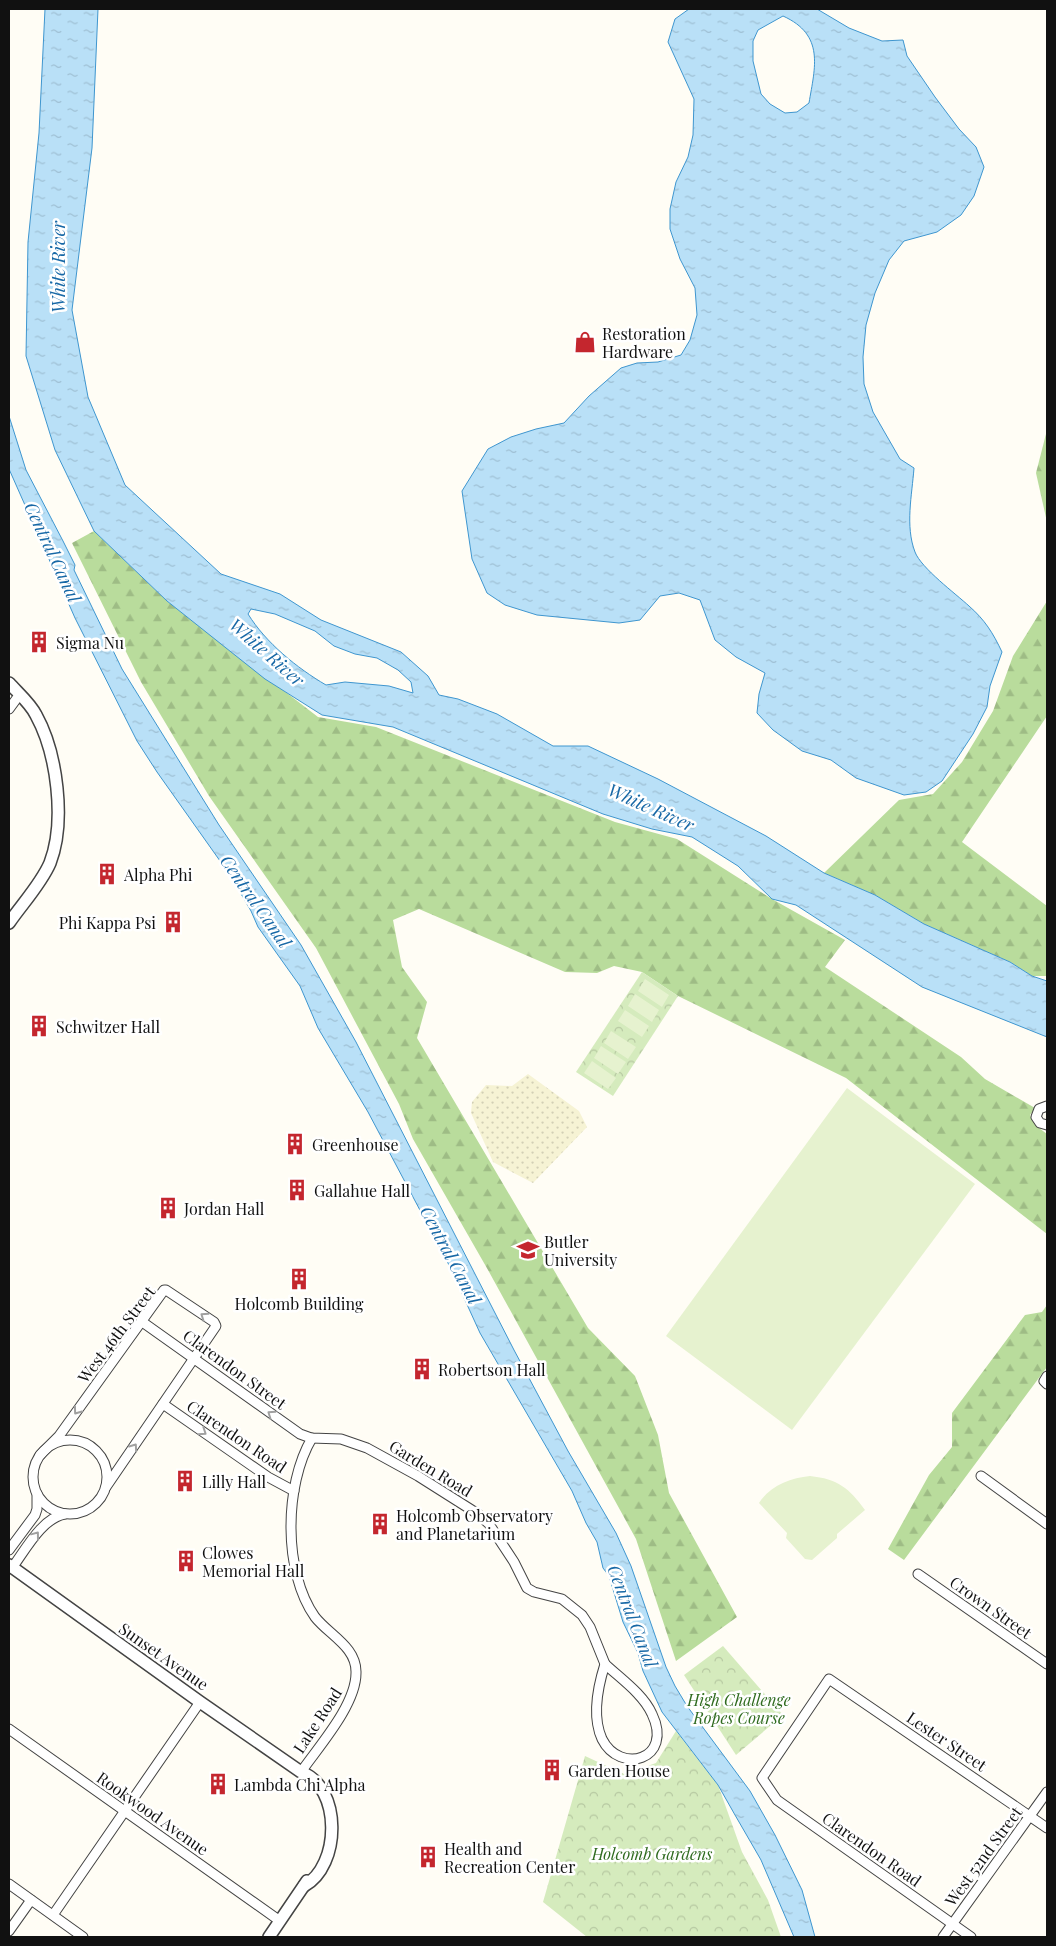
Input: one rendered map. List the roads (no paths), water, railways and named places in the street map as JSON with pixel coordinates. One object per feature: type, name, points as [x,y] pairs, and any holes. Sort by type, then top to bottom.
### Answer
[{"type":"street","points":[[9,683],[35,712],[47,738],[55,776],[58,818],[56,838],[49,864],[38,883],[9,923]]},
{"type":"street","points":[[9,709],[20,694]]},
{"type":"street","points":[[1047,1106],[1039,1109],[1036,1117],[1040,1123],[1047,1125]]},
{"type":"street","name":"West 46th Street","points":[[11,1566],[47,1521],[56,1516],[81,1512],[92,1507],[101,1497],[215,1328],[214,1322],[164,1290],[59,1436],[40,1455]]},
{"type":"street","name":"Clarendon Street","points":[[142,1321],[298,1433],[312,1438]]},
{"type":"street","name":"Clarendon Road","points":[[163,1404],[262,1473],[294,1491]]},
{"type":"street","name":"Lake Road","points":[[301,1772],[351,1698],[357,1671],[355,1660],[350,1651],[320,1622],[301,1592],[293,1559],[294,1491],[299,1466],[312,1438]]},
{"type":"street","name":"Garden Road","points":[[312,1438],[341,1439],[375,1452],[418,1476],[481,1516],[489,1524],[514,1562],[527,1588],[534,1592],[562,1600],[582,1615],[590,1627],[605,1664],[642,1699],[653,1716],[656,1726],[657,1741],[653,1750],[646,1755],[622,1758],[609,1749],[603,1740],[598,1725],[598,1706],[605,1664]]},
{"type":"street","points":[[9,1550],[35,1515],[37,1494],[34,1472],[40,1455],[48,1447],[58,1442],[69,1440],[80,1441],[91,1446],[105,1464],[107,1475],[106,1487]]},
{"type":"street","points":[[982,1476],[1047,1524]]},
{"type":"street","points":[[37,1494],[43,1503],[52,1509],[68,1514]]},
{"type":"street","name":"Sunset Avenue","points":[[11,1566],[301,1772],[319,1799],[323,1810],[327,1830],[324,1858],[280,1921]]},
{"type":"street","name":"Crown Street","points":[[918,1574],[1047,1664]]},
{"type":"street","name":"Clarendon Road","points":[[829,1679],[762,1778],[777,1800],[970,1937]]},
{"type":"street","name":"Lester Street","points":[[829,1679],[1047,1828]]},
{"type":"street","points":[[52,1915],[200,1702]]},
{"type":"street","name":"Rookwood Avenue","points":[[9,1729],[280,1921]]},
{"type":"street","name":"West 52nd Street","points":[[943,1937],[1047,1792]]},
{"type":"street","points":[[9,1884],[83,1937]]},
{"type":"street","points":[[9,1931],[31,1900]]},
{"type":"street","points":[[268,1937],[280,1921]]},
{"type":"water","name":"White River","points":[[45,9],[98,9],[92,148],[72,310],[88,397],[125,485],[221,574],[280,594],[321,620],[401,652],[428,676],[439,695],[458,699],[497,714],[553,746],[588,746],[658,779],[766,836],[824,873],[875,895],[924,924],[1010,962],[1032,976],[1047,981],[1047,1037],[922,987],[796,905],[772,899],[738,866],[692,837],[652,829],[603,814],[393,727],[322,715],[265,679],[167,601],[94,531],[55,450],[26,356],[28,242],[39,133]],"holes":[[[251,609],[275,614],[315,631],[334,646],[355,654],[377,658],[398,670],[411,682],[413,693],[389,686],[345,682],[326,685],[304,671],[273,645],[248,614]]]},
{"type":"water","points":[[689,9],[817,9],[849,28],[882,41],[903,40],[907,56],[959,129],[976,147],[984,167],[974,196],[961,215],[937,232],[904,241],[889,260],[875,293],[866,325],[863,357],[864,384],[873,412],[900,459],[914,468],[910,532],[915,552],[931,573],[980,616],[1002,652],[990,686],[987,707],[973,734],[942,781],[926,792],[904,795],[856,778],[831,760],[802,751],[773,730],[757,713],[759,694],[765,673],[736,657],[715,640],[700,600],[679,593],[660,596],[640,620],[619,623],[537,615],[505,605],[487,593],[472,559],[462,491],[488,449],[511,437],[564,423],[589,396],[621,368],[637,363],[658,362],[681,355],[690,340],[697,315],[695,288],[680,259],[670,229],[670,209],[676,182],[688,157],[693,135],[694,99],[668,42],[675,19]],"holes":[[[783,16],[806,33],[811,42],[814,53],[813,77],[809,103],[797,112],[785,113],[770,104],[761,94],[753,61],[753,41],[758,30]]]},
{"type":"water","name":"Central Canal","points":[[9,416],[26,470],[75,565],[74,570],[122,669],[219,825],[301,945],[356,1042],[514,1350],[568,1451],[616,1533],[631,1566],[666,1667],[675,1686],[687,1706],[750,1791],[775,1835],[802,1890],[815,1937],[794,1937],[761,1860],[718,1785],[662,1712],[623,1622],[609,1576],[603,1568],[597,1542],[586,1523],[572,1491],[480,1333],[449,1265],[368,1112],[318,1028],[300,986],[258,927],[230,875],[137,741],[75,618],[9,469]]},
{"type":"place","name":"Restoration Hardware","points":[[585,342]]},
{"type":"place","name":"Sigma Nu","points":[[39,642]]},
{"type":"place","name":"Alpha Phi","points":[[107,874]]},
{"type":"place","name":"Phi Kappa Psi","points":[[173,922]]},
{"type":"place","name":"Schwitzer Hall","points":[[39,1026]]},
{"type":"place","name":"Greenhouse","points":[[295,1144]]},
{"type":"place","name":"Gallahue Hall","points":[[297,1190]]},
{"type":"place","name":"Jordan Hall","points":[[168,1208]]},
{"type":"place","name":"Butler University","points":[[528,1250]]},
{"type":"place","name":"Holcomb Building","points":[[299,1279]]},
{"type":"place","name":"Robertson Hall","points":[[422,1369]]},
{"type":"place","name":"Lilly Hall","points":[[185,1481]]},
{"type":"place","name":"Holcomb Observatory and Planetarium","points":[[380,1524]]},
{"type":"place","name":"Clowes Memorial Hall","points":[[186,1561]]},
{"type":"place","name":"Garden House","points":[[552,1770]]},
{"type":"place","name":"Lambda Chi Alpha","points":[[218,1784]]},
{"type":"place","name":"Health and Recreation Center","points":[[428,1857]]},
{"type":"park label","name":"High Challenge Ropes Course","points":[[739,1708]]},
{"type":"park label","name":"Holcomb Gardens","points":[[652,1853]]}]
